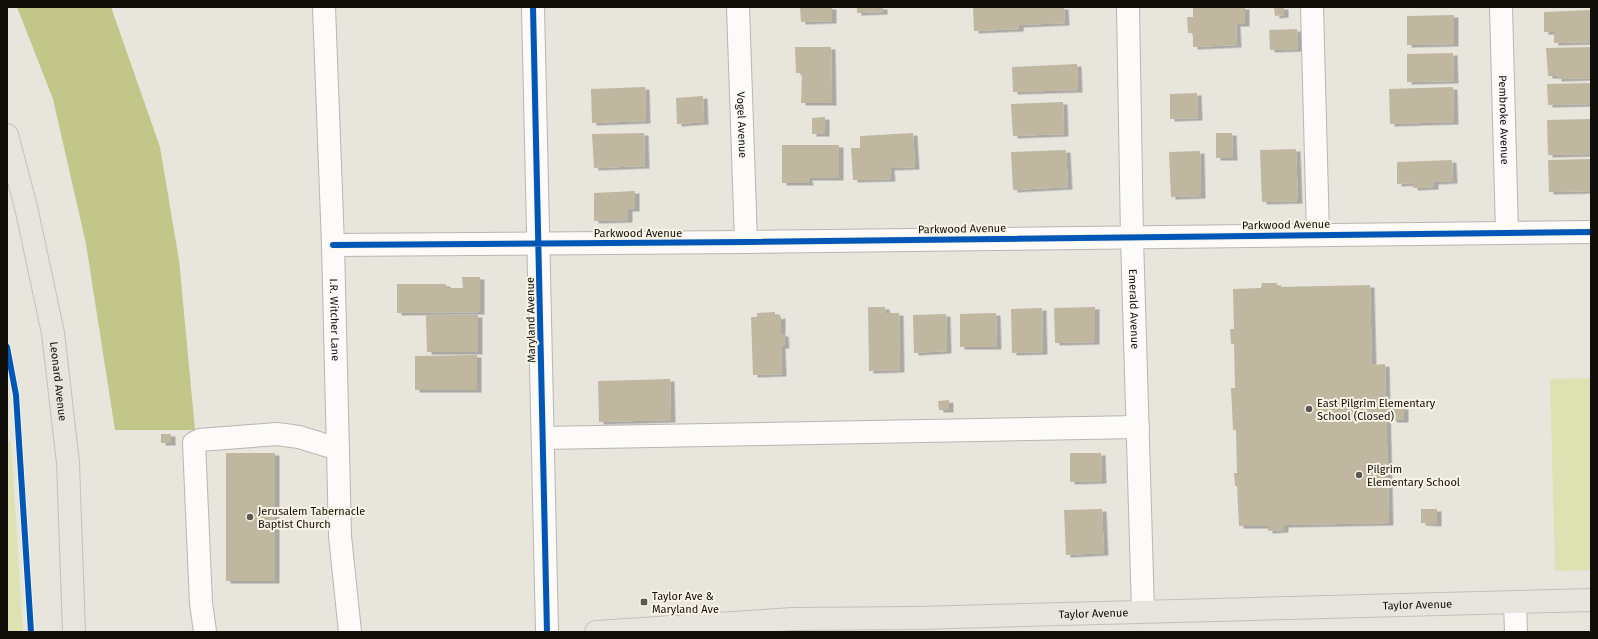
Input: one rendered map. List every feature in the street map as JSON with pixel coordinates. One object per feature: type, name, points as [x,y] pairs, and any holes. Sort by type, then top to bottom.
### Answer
[{"type":"main road","name":"Leonard Avenue","points":[[7,135],[26,207],[54,340],[68,463],[74,632]]},
{"type":"main road","name":"Taylor Avenue","points":[[596,632],[793,619],[917,625],[1143,611],[1591,600]]},
{"type":"street","name":"I.R. Witcher Lane","points":[[324,7],[333,245],[340,536],[350,632]]},
{"type":"street","name":"Maryland Avenue","points":[[533,7],[548,632]]},
{"type":"street","name":"Vogel Avenue","points":[[738,7],[746,242]]},
{"type":"street","name":"Emerald Avenue","points":[[1128,7],[1132,237],[1143,611]]},
{"type":"street","points":[[1312,7],[1318,235]]},
{"type":"street","name":"Pembroke Avenue","points":[[1501,7],[1507,233]]},
{"type":"street","name":"Parkwood Avenue","points":[[333,245],[746,242],[1591,232]]},
{"type":"street","points":[[543,438],[1138,427]]},
{"type":"street","points":[[205,632],[201,603],[194,444],[200,440],[277,434],[299,437],[338,449]]},
{"type":"street","points":[[1514,602],[1516,632]]},
{"type":"green space","points":[[17,7],[111,7],[160,147],[179,260],[195,430],[115,430],[86,244],[53,99]]},
{"type":"green space","points":[[1591,378],[1591,570],[1555,571],[1550,379]]},
{"type":"green space","points":[[7,441],[11,442],[23,632],[7,632]]},
{"type":"building","points":[[800,7],[832,7],[832,21],[801,22]]},
{"type":"building","points":[[857,7],[883,7],[883,12],[857,13]]},
{"type":"building","points":[[973,7],[1064,7],[1065,23],[1019,25],[1019,29],[974,31]]},
{"type":"building","points":[[1193,7],[1245,7],[1245,24],[1236,24],[1237,45],[1193,47],[1193,33],[1188,33],[1187,17],[1193,17]]},
{"type":"building","points":[[1274,7],[1284,7],[1284,15],[1275,16]]},
{"type":"building","points":[[1591,10],[1591,42],[1554,43],[1554,32],[1544,32],[1544,12]]},
{"type":"building","points":[[1454,15],[1454,44],[1407,45],[1407,16]]},
{"type":"building","points":[[1297,29],[1298,49],[1270,50],[1269,30]]},
{"type":"building","points":[[795,47],[831,47],[832,103],[801,103],[802,73],[796,73]]},
{"type":"building","points":[[1591,47],[1591,78],[1557,79],[1557,76],[1548,76],[1546,48]]},
{"type":"building","points":[[1453,53],[1454,81],[1407,82],[1407,54]]},
{"type":"building","points":[[1077,64],[1078,90],[1013,92],[1012,67]]},
{"type":"building","points":[[1591,83],[1591,104],[1548,105],[1547,84]]},
{"type":"building","points":[[645,87],[646,121],[592,123],[591,89]]},
{"type":"building","points":[[1453,87],[1454,122],[1390,124],[1389,89]]},
{"type":"building","points":[[1197,93],[1198,118],[1170,119],[1170,94]]},
{"type":"building","points":[[703,96],[704,122],[677,124],[676,98]]},
{"type":"building","points":[[1063,102],[1064,134],[1013,136],[1011,104]]},
{"type":"building","points":[[825,117],[825,134],[812,134],[812,118]]},
{"type":"building","points":[[1591,119],[1591,154],[1548,155],[1547,120]]},
{"type":"building","points":[[644,133],[645,166],[594,168],[592,134]]},
{"type":"building","points":[[913,133],[915,167],[890,168],[891,179],[853,180],[851,148],[860,148],[860,136]]},
{"type":"building","points":[[1216,133],[1232,133],[1233,158],[1216,158]]},
{"type":"building","points":[[782,145],[839,145],[839,178],[808,178],[809,183],[782,183]]},
{"type":"building","points":[[1296,149],[1298,201],[1262,202],[1260,150]]},
{"type":"building","points":[[1066,150],[1068,187],[1013,190],[1011,152]]},
{"type":"building","points":[[1200,151],[1201,196],[1171,197],[1169,152]]},
{"type":"building","points":[[1591,159],[1591,191],[1549,192],[1548,160]]},
{"type":"building","points":[[1452,160],[1453,181],[1434,182],[1434,187],[1413,188],[1413,183],[1397,184],[1397,162]]},
{"type":"building","points":[[635,191],[635,209],[628,209],[628,220],[594,221],[594,193]]},
{"type":"building","points":[[462,277],[480,277],[480,312],[397,313],[397,284],[446,284],[446,288],[463,288]]},
{"type":"building","name":"East Pilgrim Elementary School (Closed)","points":[[1262,283],[1277,283],[1277,287],[1370,285],[1372,365],[1385,364],[1389,523],[1284,525],[1284,530],[1268,531],[1268,526],[1239,526],[1237,486],[1235,486],[1234,473],[1237,473],[1236,430],[1233,430],[1231,388],[1235,388],[1234,344],[1231,344],[1230,329],[1234,329],[1233,289],[1261,288]]},
{"type":"building","points":[[868,307],[885,307],[886,313],[899,313],[900,370],[869,371]]},
{"type":"building","points":[[1095,307],[1095,342],[1055,343],[1054,308]]},
{"type":"building","points":[[1042,308],[1043,352],[1012,353],[1011,309]]},
{"type":"building","points":[[775,312],[775,317],[781,316],[781,334],[784,334],[785,346],[781,346],[782,374],[753,375],[751,317],[757,317],[757,313]]},
{"type":"building","points":[[996,313],[997,347],[960,347],[960,314]]},
{"type":"building","points":[[946,314],[947,351],[914,353],[913,315]]},
{"type":"building","points":[[426,315],[478,315],[478,352],[427,352]]},
{"type":"building","points":[[477,355],[477,390],[415,390],[415,356]]},
{"type":"building","points":[[670,379],[671,420],[599,422],[598,381]]},
{"type":"building","points":[[949,400],[949,410],[939,410],[938,401]]},
{"type":"building","points":[[1391,407],[1404,407],[1404,420],[1392,420]]},
{"type":"building","points":[[161,434],[171,434],[171,443],[161,443]]},
{"type":"building","name":"Jerusalem Tabernacle Baptist Church","points":[[226,453],[275,453],[275,581],[226,581]]},
{"type":"building","points":[[1070,453],[1101,453],[1102,481],[1070,482]]},
{"type":"building","points":[[1102,509],[1104,553],[1066,555],[1064,510]]},
{"type":"building","points":[[1421,509],[1437,509],[1437,524],[1421,523]]},
{"type":"cycle path","points":[[533,7],[547,632]]},
{"type":"cycle path","points":[[333,245],[746,242],[1591,232]]},
{"type":"cycle path","points":[[7,347],[16,395],[31,632]]},
{"type":"place","name":"East Pilgrim Elementary School (Closed)","points":[[1309,409]]},
{"type":"place","name":"Pilgrim Elementary School","points":[[1359,475]]},
{"type":"place","name":"Jerusalem Tabernacle Baptist Church","points":[[250,517]]},
{"type":"place","name":"Taylor Ave & Maryland Ave","points":[[644,602]]}]
